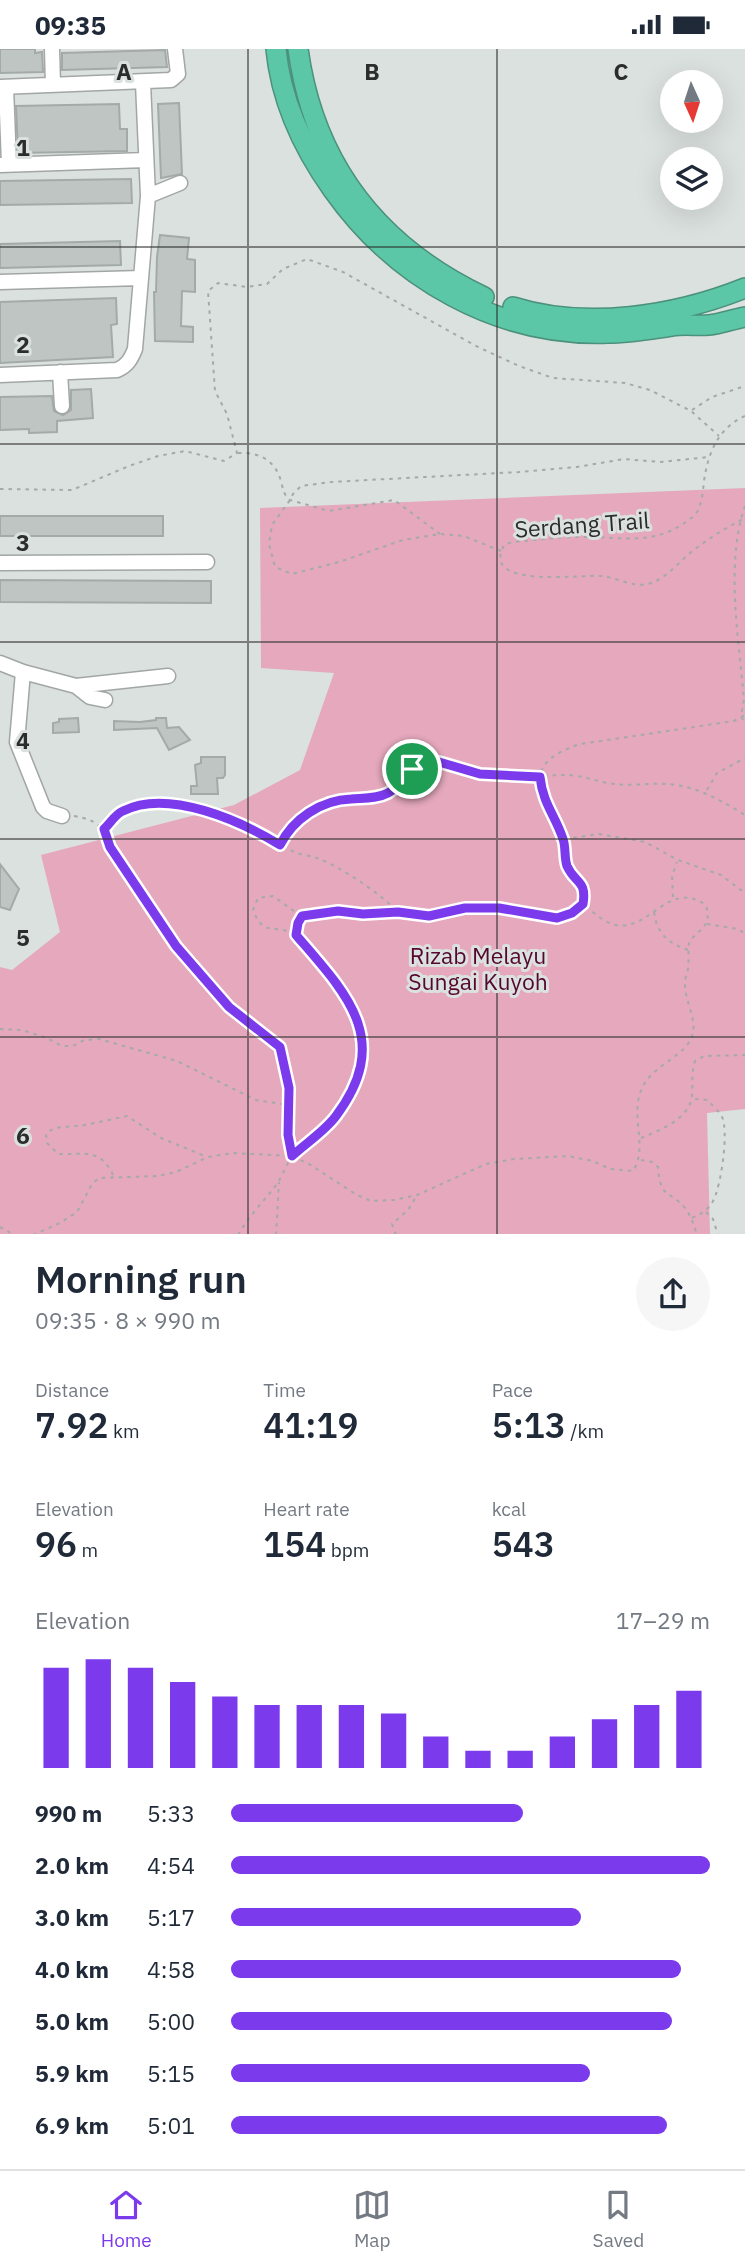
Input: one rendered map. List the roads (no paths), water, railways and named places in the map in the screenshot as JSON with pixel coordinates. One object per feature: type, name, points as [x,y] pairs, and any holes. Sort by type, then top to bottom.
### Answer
[{"type":"highway","points":[[276,49],[278,74],[290,110],[319,170],[366,232],[392,257],[421,278],[483,311],[511,321],[570,332],[607,334],[675,325],[712,325],[745,317]]},
{"type":"highway","points":[[298,49],[312,115],[330,159],[356,199],[397,242],[464,288],[522,310],[579,318],[664,311],[743,291]]},
{"type":"highway","points":[[675,325],[743,291]]},
{"type":"street","points":[[52,49],[53,85]]},
{"type":"street","points":[[146,160],[4,165],[3,87],[171,81],[178,74],[175,49]]},
{"type":"street","points":[[0,375],[117,370],[128,363],[135,348],[148,195],[143,83]]},
{"type":"street","points":[[148,195],[180,183]]},
{"type":"street","points":[[0,282],[141,278]]},
{"type":"street","points":[[60,372],[62,406]]},
{"type":"street","points":[[0,563],[207,562]]},
{"type":"street","points":[[0,663],[76,686],[168,676]]},
{"type":"street","points":[[23,672],[17,729],[18,747],[43,807],[62,816]]},
{"type":"street","points":[[76,686],[90,697],[105,700]]},
{"type":"park label","name":"Rizab Melayu Sungai Kuyoh","points":[[478,968]]}]
